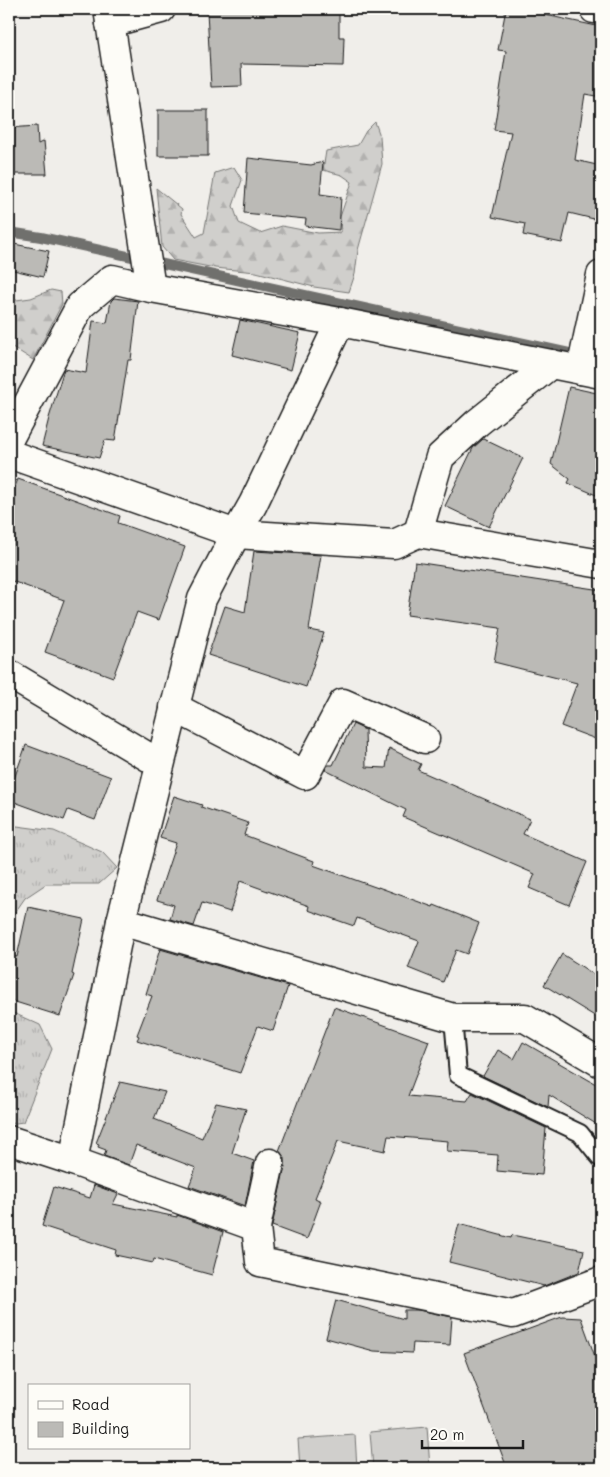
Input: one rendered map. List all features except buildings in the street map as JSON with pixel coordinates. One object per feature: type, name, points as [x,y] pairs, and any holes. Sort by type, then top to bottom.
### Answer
[{"type":"street","points":[[151,288],[109,16],[161,9]]},
{"type":"street","points":[[594,9],[601,10]]},
{"type":"street","points":[[9,439],[80,306],[112,279],[591,372],[601,275]]},
{"type":"street","points":[[73,1161],[122,921],[202,599],[253,504],[340,322]]},
{"type":"street","points":[[418,533],[440,457],[477,423],[550,364]]},
{"type":"street","points":[[9,454],[236,534],[394,544],[418,533],[601,564]]},
{"type":"street","points":[[9,674],[160,764]]},
{"type":"street","points":[[174,707],[305,775],[343,703],[425,739]]},
{"type":"street","points":[[122,921],[453,1018],[525,1018],[601,1063]]},
{"type":"street","points":[[9,1140],[256,1227]]},
{"type":"street","points":[[270,1163],[256,1227],[260,1262],[513,1314],[601,1280]]},
{"type":"lane","points":[[453,1018],[458,1075],[580,1133],[601,1159]]},
{"type":"green space","points":[[375,122],[380,136],[382,164],[358,250],[355,274],[349,292],[314,287],[256,272],[215,268],[173,260],[162,247],[156,188],[182,209],[181,214],[196,237],[204,233],[215,173],[234,167],[242,180],[233,206],[239,223],[260,233],[282,226],[318,233],[341,232],[340,217],[352,182],[342,175],[323,170],[326,151],[358,145],[366,131]]},
{"type":"green space","points":[[51,290],[61,292],[62,304],[33,360],[9,345],[9,301],[31,298]]},
{"type":"green space","points":[[17,826],[54,831],[102,852],[117,868],[99,884],[46,884],[25,898],[9,921],[9,827]]},
{"type":"green space","points":[[9,1011],[40,1025],[52,1049],[23,1122],[9,1124]]},
{"type":"green space","points":[[427,1427],[430,1468],[373,1468],[370,1432]]},
{"type":"green space","points":[[355,1435],[357,1468],[300,1468],[298,1439]]},
{"type":"waterway","points":[[9,232],[41,237],[583,356]]}]
